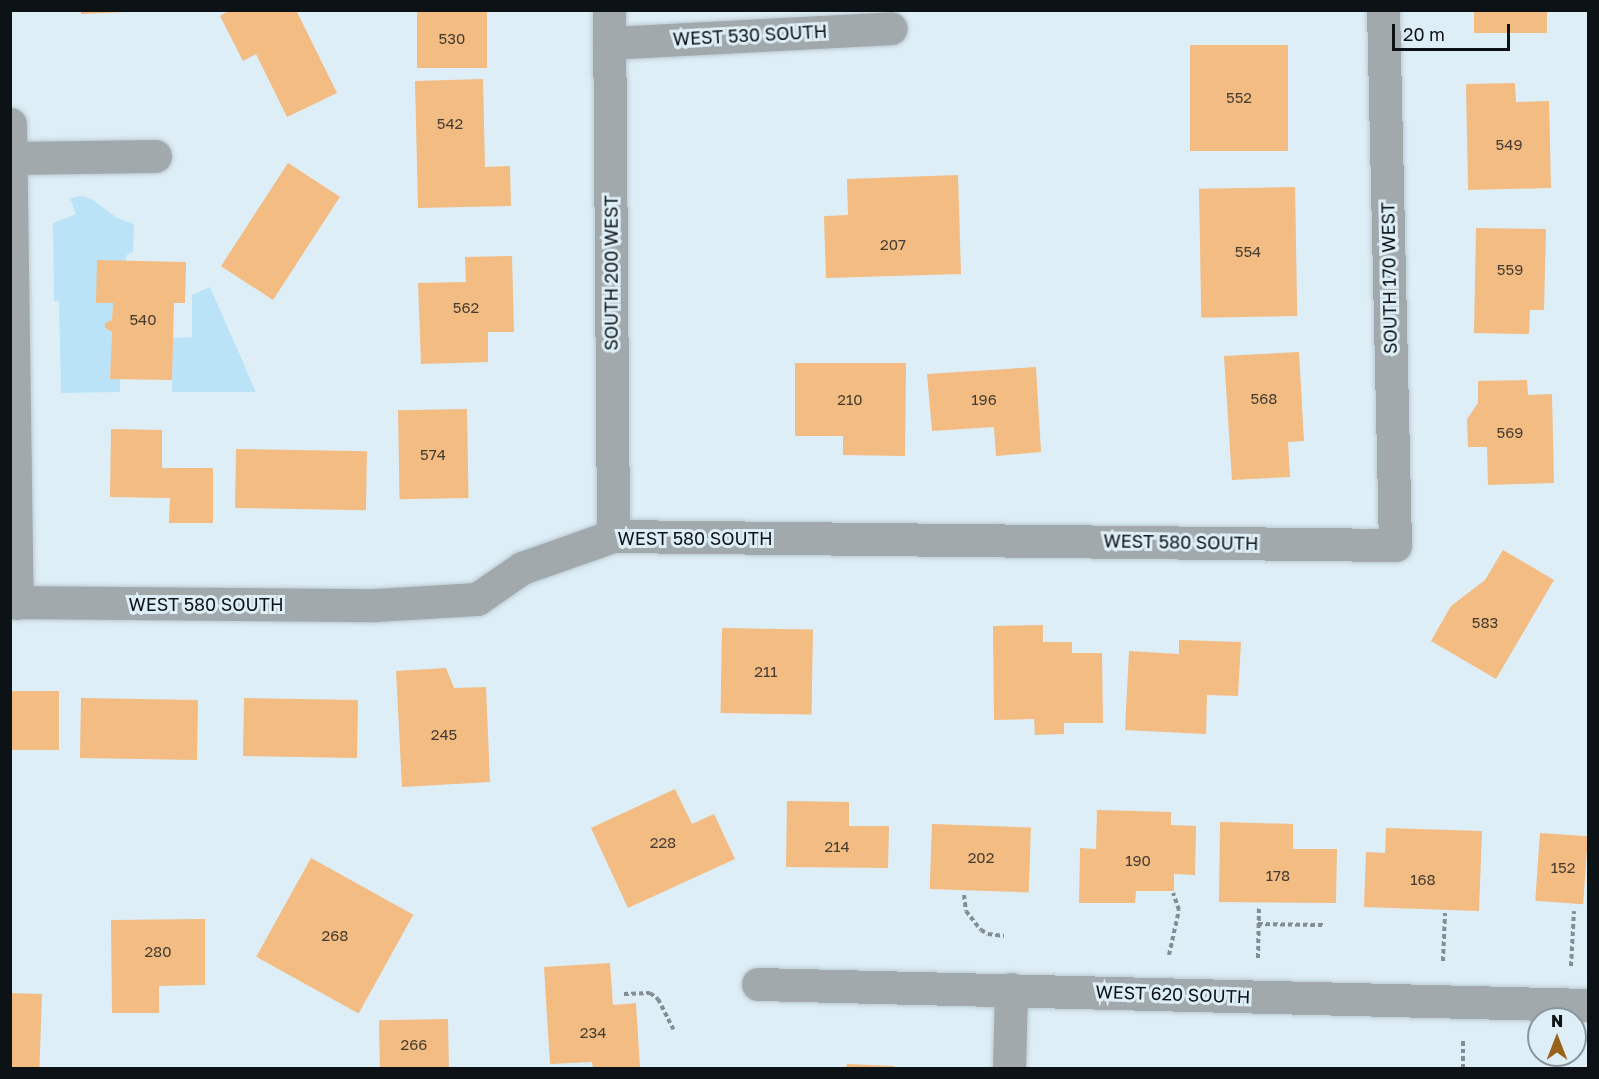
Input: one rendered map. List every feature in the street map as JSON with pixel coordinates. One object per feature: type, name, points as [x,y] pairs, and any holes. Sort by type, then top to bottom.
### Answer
[{"type":"street","name":"SOUTH 200 WEST","points":[[609,10],[613,536]]},
{"type":"street","name":"SOUTH 170 WEST","points":[[1383,10],[1395,545]]},
{"type":"street","name":"WEST 530 SOUTH","points":[[609,43],[891,28]]},
{"type":"street","points":[[10,124],[14,602]]},
{"type":"street","points":[[11,158],[155,156]]},
{"type":"street","name":"WEST 580 SOUTH","points":[[14,602],[376,605],[477,599],[522,568],[613,536],[1395,545]]},
{"type":"street","name":"WEST 620 SOUTH","points":[[758,984],[1588,1005]]},
{"type":"street","points":[[1009,1068],[1011,989]]},
{"type":"path","points":[[1169,955],[1179,910],[1173,893]]},
{"type":"path","points":[[964,896],[966,911],[972,921],[988,934],[1004,936]]},
{"type":"path","points":[[1258,958],[1259,906]]},
{"type":"path","points":[[1571,966],[1574,911]]},
{"type":"path","points":[[1443,961],[1445,913]]},
{"type":"path","points":[[1258,924],[1323,925]]},
{"type":"path","points":[[624,994],[650,993],[658,999],[674,1029]]},
{"type":"path","points":[[1463,1035],[1463,1068]]},
{"type":"shaded area","points":[[83,196],[93,200],[117,218],[134,224],[133,252],[127,255],[125,261],[97,260],[113,303],[112,320],[105,323],[105,328],[112,332],[110,379],[120,379],[120,392],[61,393],[59,301],[54,301],[53,223],[76,214],[70,198]]},
{"type":"shaded area","points":[[210,287],[256,392],[172,392],[173,338],[192,337],[192,295]]},
{"type":"building","points":[[81,10],[127,10],[127,12],[81,14]]},
{"type":"building","points":[[230,10],[296,10],[337,93],[287,117],[256,54],[243,61],[220,16]]},
{"type":"building","points":[[417,10],[487,10],[487,68],[417,68]]},
{"type":"building","points":[[1474,10],[1547,10],[1547,33],[1474,33]]},
{"type":"building","points":[[1190,45],[1288,45],[1288,151],[1190,151]]},
{"type":"building","points":[[483,79],[485,167],[510,166],[511,206],[418,208],[415,81]]},
{"type":"building","points":[[1515,83],[1516,102],[1549,101],[1551,188],[1468,190],[1466,84]]},
{"type":"building","points":[[288,163],[340,197],[273,300],[221,266]]},
{"type":"building","points":[[958,175],[961,274],[826,278],[824,216],[848,215],[847,179]]},
{"type":"building","points":[[1295,187],[1297,316],[1201,318],[1199,189]]},
{"type":"building","points":[[1476,228],[1546,229],[1544,310],[1530,310],[1529,334],[1474,333]]},
{"type":"building","points":[[512,256],[514,332],[488,332],[488,362],[421,364],[418,283],[466,282],[465,257]]},
{"type":"building","points":[[97,260],[186,262],[185,303],[174,303],[172,380],[110,379],[112,332],[105,328],[105,323],[112,320],[113,303],[96,303]]},
{"type":"building","points":[[1299,352],[1304,441],[1288,442],[1290,477],[1232,480],[1224,356]]},
{"type":"building","points":[[795,363],[906,363],[905,456],[843,455],[843,436],[795,436]]},
{"type":"building","points":[[1036,367],[1041,452],[996,456],[994,427],[932,431],[927,374]]},
{"type":"building","points":[[1527,380],[1528,395],[1552,394],[1554,483],[1488,485],[1487,447],[1468,447],[1467,419],[1478,403],[1478,381]]},
{"type":"building","points":[[467,409],[469,498],[400,499],[398,410]]},
{"type":"building","points":[[111,429],[162,430],[162,468],[213,468],[213,523],[169,523],[170,498],[110,497]]},
{"type":"building","points":[[236,449],[367,451],[366,510],[235,508]]},
{"type":"building","points":[[1503,550],[1554,580],[1496,679],[1431,641],[1451,606],[1485,580]]},
{"type":"building","points":[[1043,625],[1043,642],[1072,642],[1072,653],[1102,653],[1103,723],[1064,723],[1064,734],[1035,735],[1034,719],[994,720],[993,626]]},
{"type":"building","points":[[722,628],[813,630],[812,715],[721,713]]},
{"type":"building","points":[[1179,640],[1241,642],[1238,696],[1207,695],[1206,734],[1125,730],[1129,651],[1179,654]]},
{"type":"building","points":[[446,668],[454,688],[486,687],[490,782],[402,787],[396,671]]},
{"type":"building","points":[[10,691],[59,691],[59,750],[10,750]]},
{"type":"building","points":[[81,698],[198,700],[197,760],[80,758]]},
{"type":"building","points":[[244,698],[358,700],[357,758],[243,756]]},
{"type":"building","points":[[675,789],[692,824],[714,814],[735,859],[628,908],[591,828]]},
{"type":"building","points":[[787,801],[849,802],[849,826],[889,826],[888,868],[786,867]]},
{"type":"building","points":[[1097,810],[1171,812],[1171,825],[1196,826],[1195,875],[1174,874],[1174,891],[1136,891],[1135,903],[1079,903],[1080,848],[1096,849]]},
{"type":"building","points":[[1220,822],[1293,824],[1293,849],[1337,849],[1336,903],[1219,902]]},
{"type":"building","points":[[932,824],[1031,827],[1029,892],[930,889]]},
{"type":"building","points":[[1386,828],[1482,831],[1479,911],[1364,907],[1366,852],[1385,853]]},
{"type":"building","points":[[1540,833],[1588,836],[1583,904],[1535,901]]},
{"type":"building","points":[[311,858],[413,915],[359,1014],[256,957]]},
{"type":"building","points":[[205,919],[205,985],[159,986],[159,1013],[112,1013],[111,920]]},
{"type":"building","points":[[610,963],[613,1005],[636,1003],[640,1068],[593,1068],[592,1062],[550,1064],[544,967]]},
{"type":"building","points":[[10,993],[42,994],[39,1068],[10,1068]]},
{"type":"building","points":[[448,1019],[449,1068],[380,1068],[379,1020]]},
{"type":"building","points":[[847,1064],[894,1066],[894,1068],[846,1068]]}]
